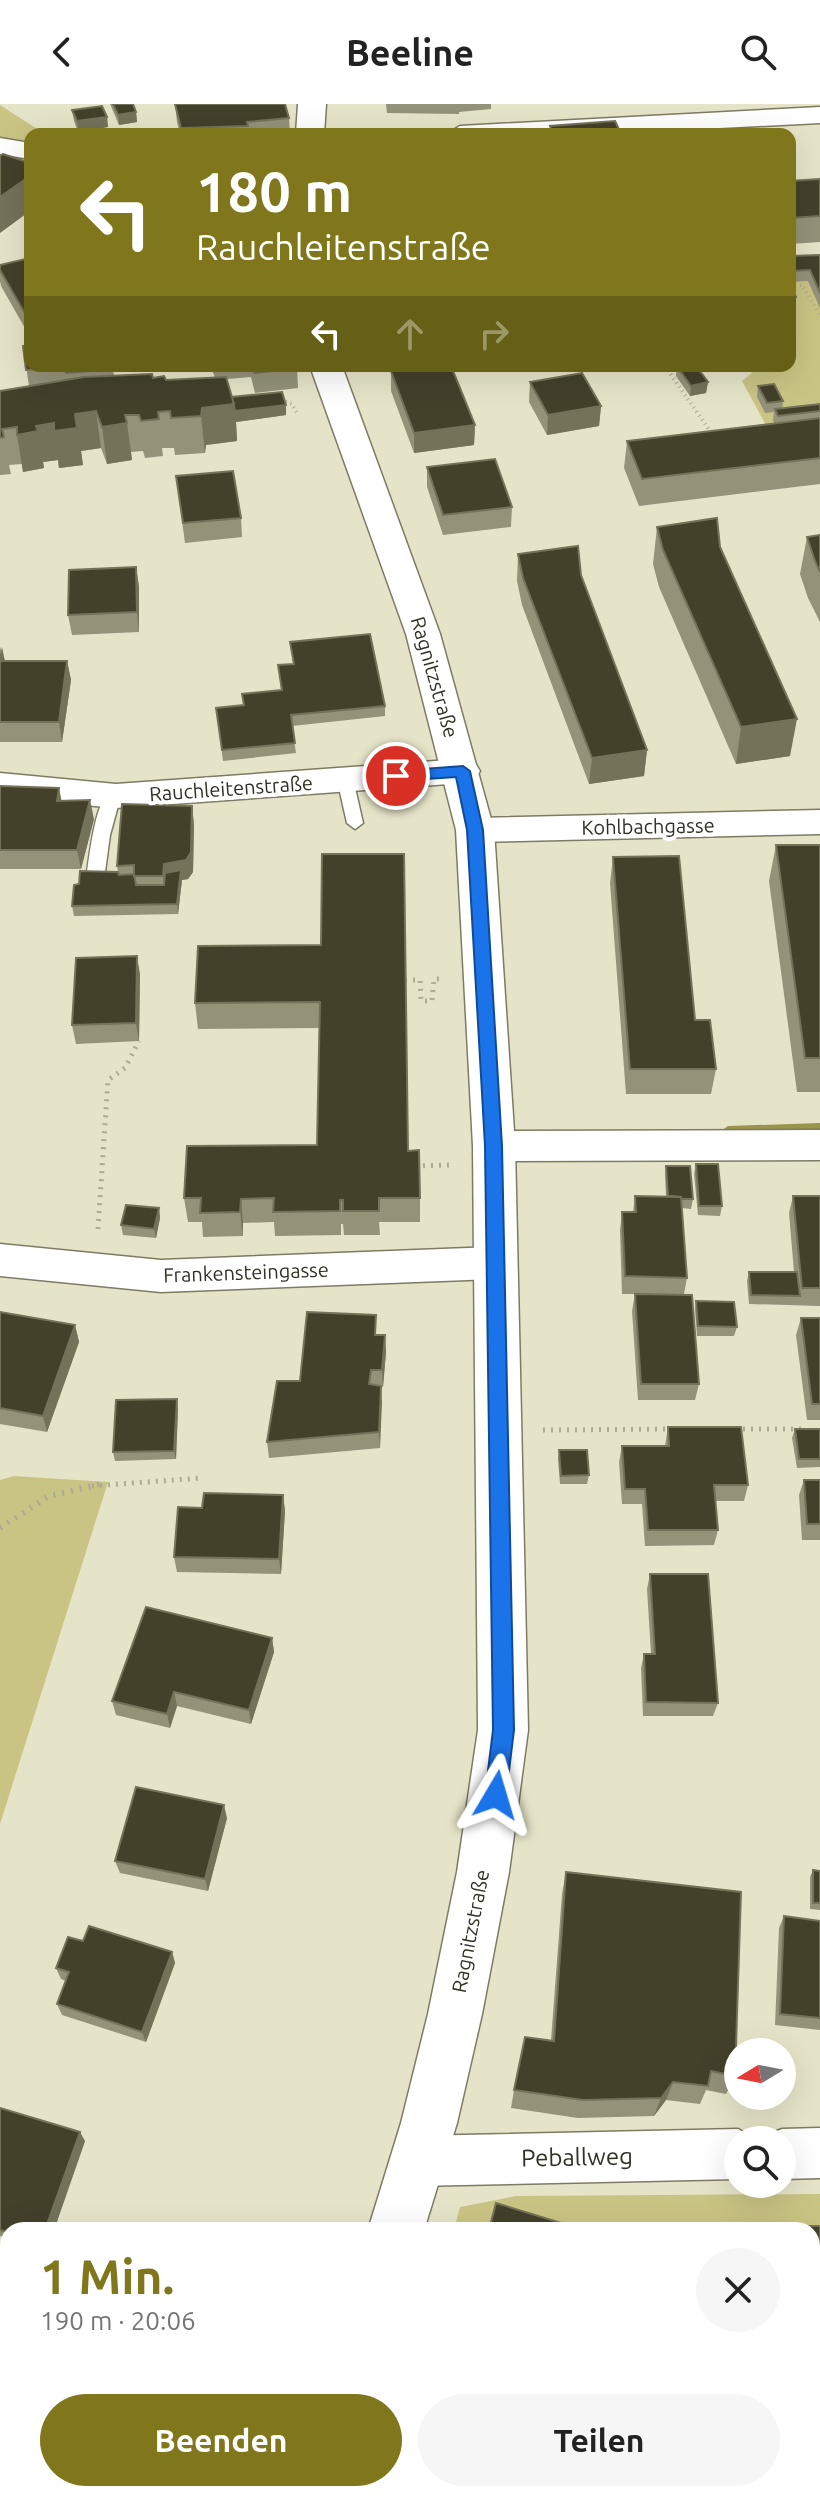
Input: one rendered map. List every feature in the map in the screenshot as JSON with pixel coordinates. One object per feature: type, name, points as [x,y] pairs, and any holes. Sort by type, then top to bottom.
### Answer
[{"type":"main road","points":[[310,128],[312,104]]},
{"type":"main road","name":"Ragnitzstraße","points":[[328,372],[359,465],[423,634],[463,771],[475,830],[478,1155],[494,1263],[503,1730],[496,1795],[459,1986],[432,2111],[398,2222]]},
{"type":"street","points":[[594,128],[810,117]]},
{"type":"street","points":[[0,146],[24,150]]},
{"type":"street","name":"Rauchleitenstraße","points":[[0,785],[113,795],[463,771]]},
{"type":"street","name":"Kohlbachgasse","points":[[475,830],[820,822]]},
{"type":"street","points":[[478,1155],[820,1145]]},
{"type":"street","name":"Frankensteingasse","points":[[0,1260],[161,1276],[494,1263]]},
{"type":"street","points":[[796,2154],[820,2153]]},
{"type":"street","name":"Peballweg","points":[[415,2161],[724,2154]]},
{"type":"lane","points":[[345,779],[355,823]]},
{"type":"lane","points":[[95,879],[101,835],[113,795]]},
{"type":"path","points":[[796,285],[802,285],[820,315]]},
{"type":"path","points":[[669,372],[718,443]]},
{"type":"path","points":[[272,401],[292,404],[300,417]]},
{"type":"path","points":[[405,980],[420,980],[421,1001],[432,1001],[433,984]]},
{"type":"path","points":[[98,1229],[108,1080],[125,1068],[139,1041]]},
{"type":"path","points":[[408,1166],[478,1155]]},
{"type":"path","points":[[526,1430],[681,1429]]},
{"type":"path","points":[[727,1429],[805,1429]]},
{"type":"path","points":[[0,1528],[49,1496],[108,1482],[202,1478]]},
{"type":"shaded area","points":[[0,105],[36,128],[24,128],[24,143],[0,144]]},
{"type":"shaded area","points":[[820,265],[820,421],[767,427],[742,381],[753,372],[796,372],[796,267]]},
{"type":"shaded area","points":[[14,1476],[108,1482],[0,1824],[0,1480]]},
{"type":"shaded area","points":[[796,2194],[820,2194],[820,2222],[456,2222],[460,2207],[516,2196],[724,2195],[724,2198],[796,2198]]},
{"type":"building","points":[[113,104],[133,104],[136,112],[118,115]]},
{"type":"building","points":[[175,104],[285,104],[289,118],[247,122],[248,126],[181,128]]},
{"type":"building","points":[[102,106],[107,117],[77,121],[72,110]]},
{"type":"building","points":[[615,121],[618,128],[551,128]]},
{"type":"building","points":[[3,154],[24,161],[24,180],[0,197],[0,156]]},
{"type":"building","points":[[820,179],[820,216],[796,218],[796,181]]},
{"type":"building","points":[[820,255],[820,293],[810,270],[796,271],[796,256]]},
{"type":"building","points":[[24,259],[24,312],[0,270],[0,265]]},
{"type":"building","points":[[391,372],[453,372],[475,425],[414,433]]},
{"type":"building","points":[[681,372],[700,372],[708,382],[691,386]]},
{"type":"building","points":[[582,373],[601,406],[548,415],[530,382]]},
{"type":"building","points":[[152,374],[153,378],[164,376],[166,380],[226,377],[234,404],[202,408],[201,416],[171,418],[170,411],[158,412],[159,419],[141,421],[139,415],[125,415],[127,423],[102,427],[96,411],[75,414],[77,428],[54,431],[54,423],[36,426],[38,431],[17,435],[17,427],[2,429],[4,437],[0,438],[0,391],[84,377]]},
{"type":"building","points":[[774,384],[783,401],[767,403],[758,386]]},
{"type":"building","points":[[282,392],[286,405],[235,411],[232,397]]},
{"type":"building","points":[[820,404],[820,411],[778,416],[775,409]]},
{"type":"building","points":[[820,418],[820,458],[642,479],[627,441]]},
{"type":"building","points":[[495,459],[512,507],[443,515],[427,467]]},
{"type":"building","points":[[233,471],[241,518],[183,523],[176,476]]},
{"type":"building","points":[[717,518],[720,547],[797,719],[741,727],[663,550],[657,527]]},
{"type":"building","points":[[820,535],[820,572],[807,537]]},
{"type":"building","points":[[578,546],[581,575],[647,750],[592,758],[523,578],[518,554]]},
{"type":"building","points":[[136,567],[137,612],[68,615],[69,570]]},
{"type":"building","points":[[370,634],[385,706],[291,715],[295,743],[222,750],[216,708],[244,705],[242,694],[282,690],[278,665],[294,664],[290,642]]},
{"type":"building","points":[[0,661],[67,661],[59,722],[0,722]]},
{"type":"building","points":[[0,786],[59,788],[57,801],[90,800],[77,850],[0,850]]},
{"type":"building","points":[[122,804],[192,806],[191,852],[186,860],[164,864],[163,876],[134,876],[134,865],[117,866]]},
{"type":"building","points":[[776,845],[820,845],[820,1058],[805,1058]]},
{"type":"building","points":[[322,854],[404,854],[408,1151],[419,1150],[420,1198],[379,1198],[379,1211],[343,1211],[343,1200],[340,1200],[340,1211],[273,1212],[274,1198],[241,1199],[240,1212],[200,1213],[201,1198],[184,1198],[187,1146],[317,1145],[320,1002],[195,1003],[198,946],[321,945]]},
{"type":"building","points":[[679,856],[695,1020],[710,1020],[716,1069],[630,1069],[613,857]]},
{"type":"building","points":[[181,870],[177,904],[72,906],[74,885],[79,884],[80,871],[134,874],[136,885],[164,885],[165,873]]},
{"type":"building","points":[[137,956],[136,1023],[72,1025],[76,958]]},
{"type":"building","points":[[696,1164],[718,1164],[722,1206],[699,1206]]},
{"type":"building","points":[[666,1166],[690,1166],[693,1199],[668,1196]]},
{"type":"building","points":[[635,1196],[681,1197],[687,1278],[625,1276],[622,1212],[636,1212]]},
{"type":"building","points":[[793,1196],[820,1196],[820,1288],[802,1288]]},
{"type":"building","points":[[126,1205],[159,1208],[154,1229],[121,1225]]},
{"type":"building","points":[[749,1272],[797,1272],[800,1296],[751,1295]]},
{"type":"building","points":[[635,1294],[692,1295],[699,1384],[641,1384]]},
{"type":"building","points":[[696,1301],[734,1302],[737,1327],[698,1326]]},
{"type":"building","points":[[0,1312],[75,1325],[43,1416],[0,1408]]},
{"type":"building","points":[[307,1312],[376,1315],[375,1335],[385,1335],[382,1370],[371,1370],[369,1384],[381,1386],[379,1432],[267,1442],[277,1381],[300,1381]]},
{"type":"building","points":[[801,1318],[820,1318],[820,1404],[812,1404]]},
{"type":"building","points":[[177,1399],[174,1451],[113,1452],[116,1400]]},
{"type":"building","points":[[668,1427],[741,1427],[748,1485],[714,1485],[718,1530],[648,1530],[645,1489],[625,1489],[622,1446],[669,1446]]},
{"type":"building","points":[[795,1429],[820,1429],[820,1459],[799,1459]]},
{"type":"building","points":[[559,1450],[587,1450],[589,1475],[561,1476]]},
{"type":"building","points":[[804,1480],[820,1480],[820,1524],[807,1524]]},
{"type":"building","points":[[204,1493],[283,1495],[279,1559],[174,1557],[178,1507],[202,1508]]},
{"type":"building","points":[[650,1574],[708,1574],[718,1703],[646,1702],[644,1654],[655,1654]]},
{"type":"building","points":[[146,1607],[272,1638],[249,1710],[174,1692],[167,1714],[112,1701]]},
{"type":"building","points":[[136,1787],[224,1805],[205,1879],[115,1861]]},
{"type":"building","points":[[813,1870],[820,1871],[820,1903],[813,1903]]},
{"type":"building","points":[[566,1872],[741,1892],[736,2038],[724,2038],[724,2074],[711,2071],[708,2086],[673,2082],[661,2098],[583,2100],[514,2090],[525,2037],[554,2041]]},
{"type":"building","points":[[784,1916],[820,1921],[820,2018],[780,2014]]},
{"type":"building","points":[[89,1926],[172,1952],[142,2032],[57,2004],[69,1972],[56,1968],[68,1937],[83,1941]]},
{"type":"building","points":[[0,2108],[80,2132],[48,2222],[0,2222]]},
{"type":"building","points":[[496,2203],[558,2222],[491,2222]]},
{"type":"waterway","points":[[728,1131],[820,1128]]},
{"type":"route","points":[[396,776],[463,771],[475,830],[494,1146],[503,1730],[496,1795]]}]
